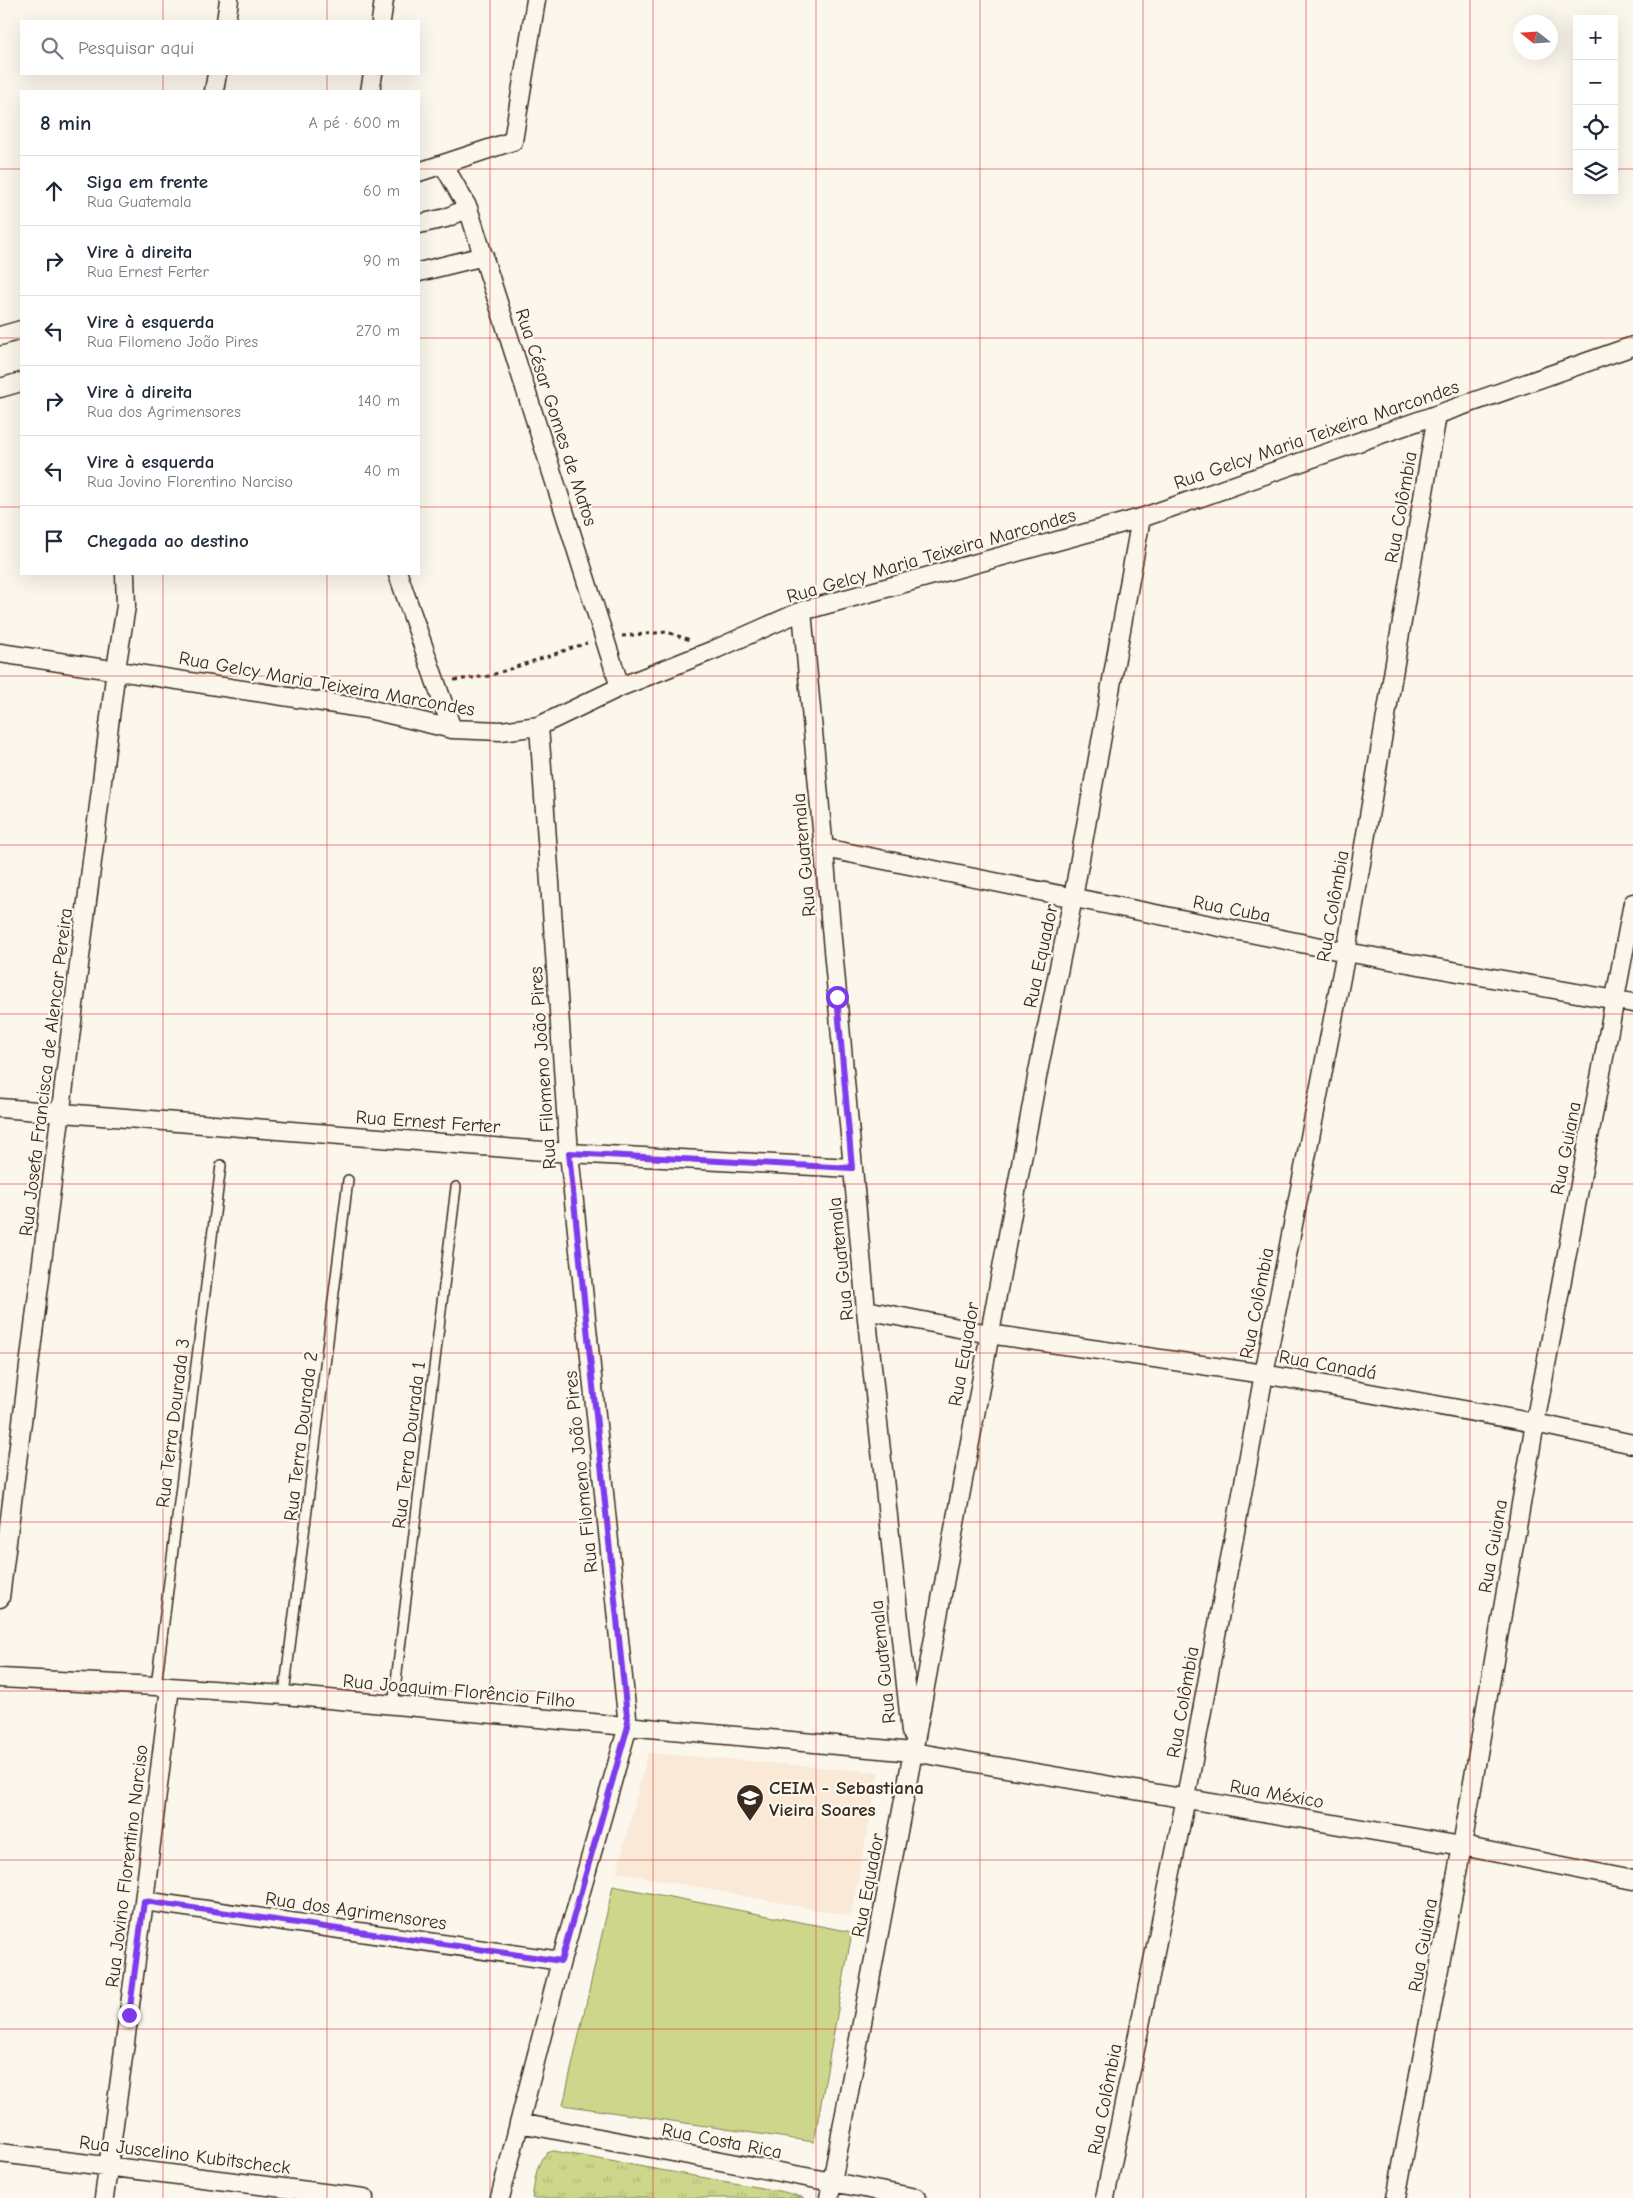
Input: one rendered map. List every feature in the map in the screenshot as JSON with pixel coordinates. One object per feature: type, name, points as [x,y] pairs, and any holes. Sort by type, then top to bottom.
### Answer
[{"type":"street","points":[[226,20],[229,0]]},
{"type":"street","points":[[381,20],[384,0]]},
{"type":"street","points":[[420,172],[513,141],[536,0]]},
{"type":"street","points":[[214,90],[217,75]]},
{"type":"street","points":[[370,90],[373,75]]},
{"type":"street","name":"Rua César Gomes de Matos","points":[[443,164],[468,208],[620,687]]},
{"type":"street","points":[[420,224],[446,218],[468,208]]},
{"type":"street","points":[[420,272],[484,256]]},
{"type":"street","points":[[0,336],[20,330]]},
{"type":"street","name":"Rua Gelcy Maria Teixeira Marcondes","points":[[0,653],[116,669],[368,709],[452,729],[501,731],[539,726],[620,687],[716,649],[802,611],[1141,518],[1633,346]]},
{"type":"street","points":[[0,388],[20,382]]},
{"type":"street","name":"Rua Colômbia","points":[[1105,2198],[1186,1798],[1264,1374],[1346,952],[1437,415]]},
{"type":"street","name":"Rua Equador","points":[[830,2190],[913,1752],[988,1334],[1073,898],[1141,518]]},
{"type":"street","name":"Rua Josefa Francisca de Alencar Pereira","points":[[0,1598],[62,1114],[116,669],[126,606],[124,575]]},
{"type":"street","points":[[398,575],[452,729]]},
{"type":"street","name":"Rua Guatemala","points":[[802,611],[852,1168],[913,1752]]},
{"type":"street","name":"Rua Filomeno João Pires","points":[[500,2198],[561,1961],[628,1726],[569,1153],[539,726]]},
{"type":"street","name":"Rua Cuba","points":[[824,848],[1346,952],[1633,1004]]},
{"type":"street","name":"Rua Guiana","points":[[1396,2198],[1462,1846],[1535,1423],[1633,903]]},
{"type":"street","name":"Rua Ernest Ferter","points":[[0,1108],[569,1153],[852,1168]]},
{"type":"street","name":"Rua Canadá","points":[[866,1310],[988,1334],[1264,1374],[1535,1423],[1633,1444]]},
{"type":"street","name":"Rua Joaquim Florêncio Filho","points":[[0,1678],[163,1686],[284,1695],[913,1752]]},
{"type":"street","name":"Rua Jovino Florentino Narciso","points":[[104,2198],[144,1901],[163,1686]]},
{"type":"street","name":"Rua México","points":[[913,1752],[1462,1846],[1633,1880]]},
{"type":"street","name":"Rua dos Agrimensores","points":[[144,1901],[561,1961]]},
{"type":"street","name":"Rua Costa Rica","points":[[519,2123],[830,2190],[917,2198]]},
{"type":"street","name":"Rua Juscelino Kubitscheck","points":[[0,2153],[364,2198]]},
{"type":"lane","name":"Rua Terra Dourada 3","points":[[163,1686],[221,1165]]},
{"type":"lane","name":"Rua Terra Dourada 2","points":[[284,1695],[348,1180]]},
{"type":"lane","name":"Rua Terra Dourada 1","points":[[393,1706],[456,1187]]},
{"type":"path","points":[[436,682],[489,676],[605,637],[667,632],[716,649]]},
{"type":"shaded area","name":"CEIM - Sebastiana Vieira Soares","points":[[648,1753],[879,1772],[851,1916],[617,1872]]},
{"type":"green space","points":[[613,1886],[852,1932],[814,2142],[563,2105]]},
{"type":"green space","points":[[554,2151],[784,2192],[805,2198],[532,2198],[540,2162],[548,2153]]},
{"type":"place","name":"CEIM - Sebastiana Vieira Soares","points":[[750,1822]]},
{"type":"route","points":[[129,2015],[144,1901],[561,1961],[628,1726],[569,1153],[852,1168],[837,997]]}]
